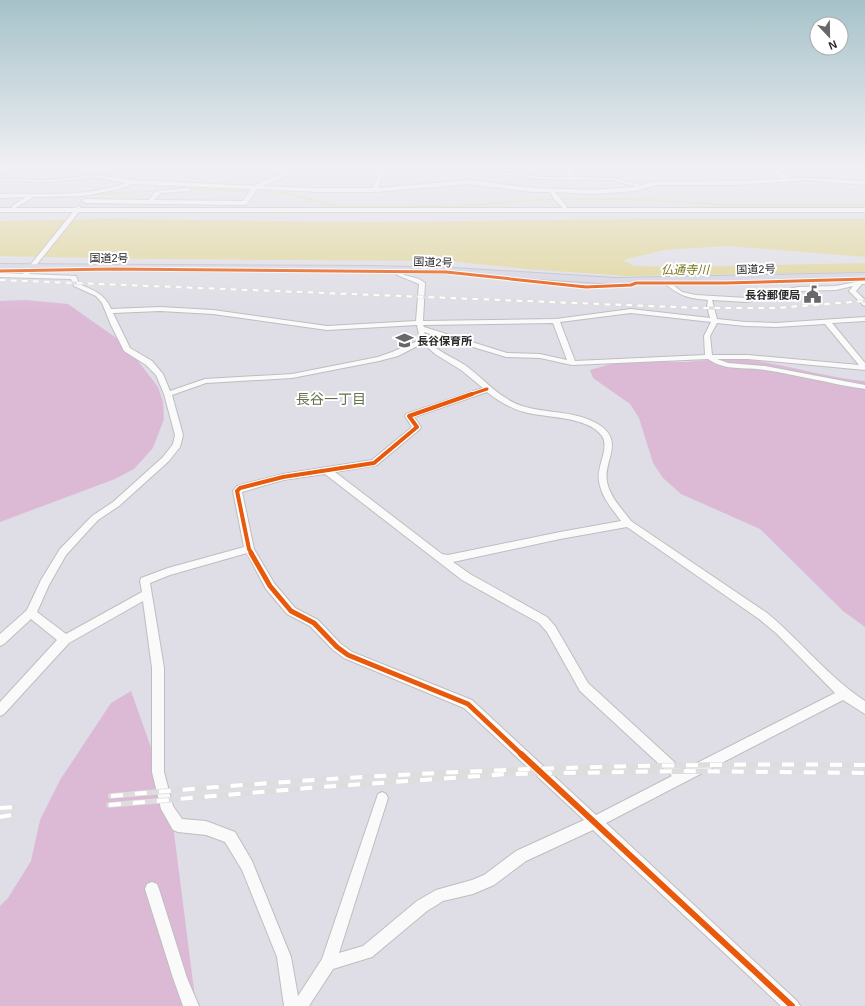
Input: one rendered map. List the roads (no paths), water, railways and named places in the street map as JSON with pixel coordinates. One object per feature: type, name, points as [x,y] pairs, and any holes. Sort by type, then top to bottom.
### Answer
[{"type":"highway","name":"国道2号","points":[[0,267],[399,270],[616,282],[864,279]]},
{"type":"street","points":[[30,268],[73,215]]},
{"type":"street","points":[[0,274],[30,268],[74,277],[76,285],[98,296],[105,302],[114,325],[127,349],[149,364],[159,374],[168,394],[180,436],[178,445],[160,464],[116,504],[90,523],[63,552],[45,583],[32,613],[0,641]]},
{"type":"street","points":[[399,270],[398,274],[402,277],[420,280]]},
{"type":"street","points":[[473,273],[427,273],[422,275],[420,280],[422,283],[420,326],[425,340],[433,348],[464,368],[487,389],[510,404],[525,410],[586,422],[602,430],[608,438],[609,446],[602,468],[602,482],[614,507],[628,523],[763,616],[780,630],[844,694],[865,708]]},
{"type":"street","points":[[696,296],[710,301],[747,300],[798,289],[836,288],[864,279]]},
{"type":"street","points":[[864,279],[852,292],[865,304]]},
{"type":"street","points":[[665,281],[680,293],[728,300]]},
{"type":"street","points":[[709,357],[707,336],[714,322],[710,301]]},
{"type":"street","points":[[109,311],[160,309],[213,312],[327,328],[556,321],[632,311],[714,322],[776,325],[865,319]]},
{"type":"street","points":[[556,321],[572,363]]},
{"type":"street","points":[[826,322],[865,368]]},
{"type":"street","points":[[420,326],[506,355],[540,356],[572,363],[709,357],[748,357],[865,368]]},
{"type":"street","points":[[168,394],[204,381],[292,376],[379,359],[395,354],[425,340]]},
{"type":"street","points":[[709,357],[726,364],[764,368],[865,387]]},
{"type":"street","points":[[487,389],[409,416],[417,427],[374,464],[284,477],[240,488],[238,491],[249,549],[279,599],[291,611],[314,623],[337,647],[348,655],[468,704],[792,1006]]},
{"type":"street","points":[[328,471],[466,577],[543,620],[551,629],[584,687],[682,778]]},
{"type":"street","points":[[439,557],[448,558],[529,543],[569,532],[628,523]]},
{"type":"street","points":[[249,549],[168,572],[145,581],[158,668],[158,772],[167,809],[178,825],[206,828],[230,837],[247,866],[284,956],[292,1006]]},
{"type":"street","points":[[0,710],[65,640],[146,594]]},
{"type":"street","points":[[32,613],[65,640]]},
{"type":"street","points":[[328,963],[368,952],[422,906],[441,895],[473,887],[489,880],[520,856],[595,822],[844,694]]},
{"type":"street","points":[[300,1006],[328,963],[382,798]]},
{"type":"street","points":[[152,889],[180,978],[191,1006]]},
{"type":"water","name":"仏通寺川","points":[[109,219],[372,222],[650,219],[865,219],[865,257],[728,246],[664,250],[623,260],[634,266],[680,267],[865,263],[865,272],[627,276],[527,269],[449,261],[142,259],[0,256],[0,221]]},
{"type":"railway","points":[[0,280],[700,308],[776,308],[865,301]]},
{"type":"railway","points":[[111,796],[393,775],[582,767],[676,765],[865,765]]},
{"type":"railway","points":[[109,805],[308,788],[509,774],[684,771],[865,773]]},
{"type":"railway","points":[[0,808],[14,807]]},
{"type":"railway","points":[[0,817],[11,815]]},
{"type":"place","name":"長谷郵便局","points":[[813,295]]},
{"type":"place","name":"長谷保育所","points":[[404,341]]},
{"type":"district","name":"長谷一丁目","points":[[331,399]]}]
